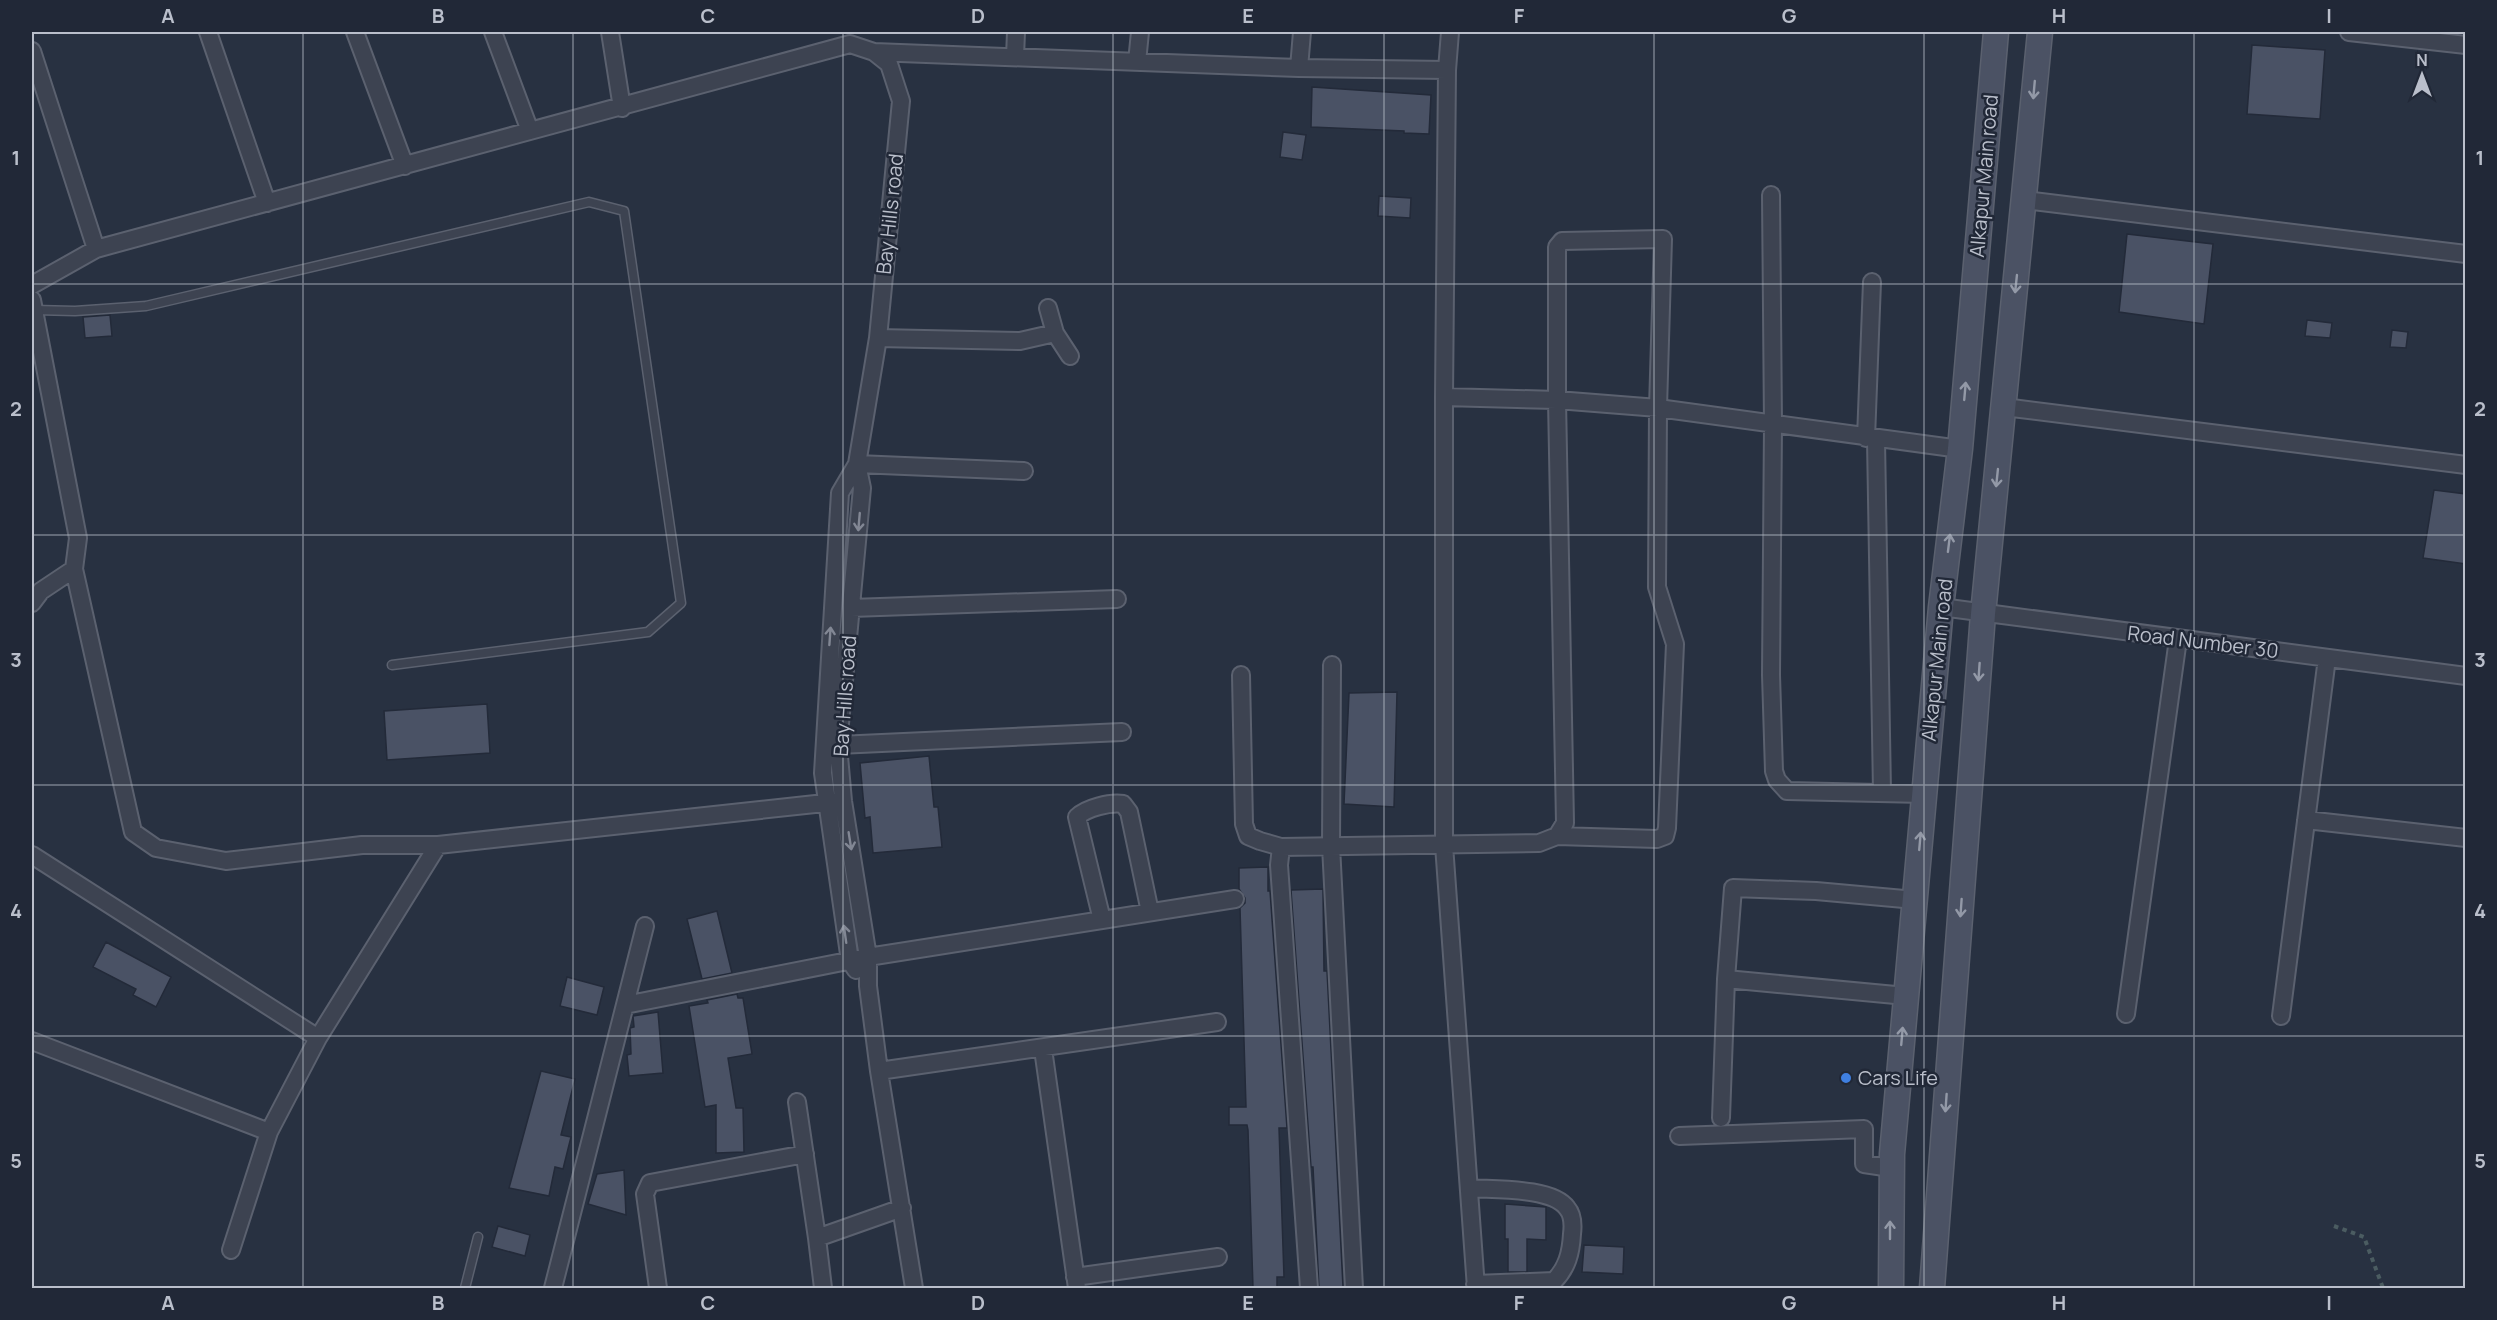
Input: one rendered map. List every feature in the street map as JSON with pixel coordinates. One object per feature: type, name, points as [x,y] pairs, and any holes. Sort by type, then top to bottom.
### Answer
[{"type":"street","points":[[208,32],[267,203]]},
{"type":"street","points":[[355,32],[405,166]]},
{"type":"street","points":[[493,32],[530,131]]},
{"type":"street","points":[[610,32],[622,108]]},
{"type":"street","points":[[1015,57],[1016,32]]},
{"type":"street","points":[[1137,62],[1140,32]]},
{"type":"street","points":[[1299,68],[1302,32]]},
{"type":"street","points":[[1450,32],[1447,70],[1444,397],[1444,845],[1476,1286],[1554,1281],[1565,1270],[1572,1246],[1573,1224],[1567,1207],[1550,1196],[1530,1192],[1469,1188]]},
{"type":"street","name":"Alkapur Main road","points":[[1891,1288],[1891,1168],[1941,607],[1960,450],[1996,32]]},
{"type":"street","name":"Alkapur Main road","points":[[1932,1288],[1983,614],[2040,32]]},
{"type":"street","points":[[2349,32],[2466,45]]},
{"type":"street","points":[[32,285],[96,249],[622,108],[850,44],[863,43],[1015,57],[1299,68],[1447,70]]},
{"type":"street","name":"Bay Hills road","points":[[863,43],[889,63],[901,101],[878,338],[856,464],[862,488],[838,745],[843,801],[868,957],[868,986],[879,1071],[914,1288]]},
{"type":"street","points":[[32,51],[96,249]]},
{"type":"street","points":[[1771,195],[1773,425],[1771,675],[1774,771],[1777,780],[1787,791],[1924,794]]},
{"type":"street","points":[[2025,200],[2466,254]]},
{"type":"street","points":[[1241,675],[1244,824],[1248,836],[1281,847],[1539,843],[1557,836],[1657,839],[1665,836],[1675,644],[1657,586],[1658,408],[1663,239],[1562,241],[1557,247],[1557,400],[1565,823],[1557,836]]},
{"type":"street","points":[[1872,282],[1871,439],[1881,792]]},
{"type":"street","points":[[33,305],[78,538],[74,569],[134,832],[156,848],[226,861],[362,845],[438,845],[843,801]]},
{"type":"street","points":[[1048,308],[1054,333],[1070,356]]},
{"type":"street","points":[[878,338],[1020,341],[1054,333]]},
{"type":"street","points":[[1444,397],[1557,400],[1658,408],[1960,450]]},
{"type":"street","points":[[2004,407],[2466,465]]},
{"type":"street","points":[[868,986],[849,961],[822,773],[840,493],[856,464],[1024,471]]},
{"type":"street","points":[[32,603],[41,591],[74,569]]},
{"type":"street","points":[[851,608],[1118,599]]},
{"type":"street","name":"Road Number 30","points":[[1941,607],[2466,676]]},
{"type":"street","points":[[2126,1014],[2178,639]]},
{"type":"street","points":[[2281,1016],[2327,658]]},
{"type":"street","points":[[1332,665],[1331,846],[1354,1288]]},
{"type":"street","points":[[838,745],[1122,732]]},
{"type":"street","points":[[1102,920],[1077,817],[1082,812],[1116,803],[1123,804],[1129,812],[1150,912]]},
{"type":"street","points":[[2306,820],[2466,838]]},
{"type":"street","points":[[231,1250],[270,1132],[318,1038],[438,845]]},
{"type":"street","points":[[1281,847],[1279,865],[1309,1288]]},
{"type":"street","points":[[32,855],[318,1038]]},
{"type":"street","points":[[1721,1118],[1726,980],[1733,888],[1816,891],[1915,900]]},
{"type":"street","points":[[625,1005],[868,957],[1235,899]]},
{"type":"street","points":[[553,1288],[645,926]]},
{"type":"street","points":[[1726,980],[1906,996]]},
{"type":"street","points":[[879,1071],[1217,1022]]},
{"type":"street","points":[[32,1041],[270,1132]]},
{"type":"street","points":[[1043,1049],[1076,1283],[1218,1257]]},
{"type":"street","points":[[797,1102],[823,1288]]},
{"type":"street","points":[[1679,1136],[1864,1129],[1864,1164],[1891,1168]]},
{"type":"street","points":[[658,1288],[645,1194],[650,1183],[805,1154]]},
{"type":"street","points":[[817,1238],[902,1208]]},
{"type":"lane","points":[[33,305],[75,311],[146,306],[589,202],[624,212],[681,603],[648,632],[392,665]]},
{"type":"lane","points":[[465,1288],[478,1237]]},
{"type":"path","points":[[2334,1226],[2364,1237],[2384,1288]]},
{"type":"building","points":[[2252,45],[2325,50],[2320,119],[2247,114]]},
{"type":"building","points":[[1312,87],[1431,95],[1429,134],[1311,127]]},
{"type":"building","points":[[1283,132],[1306,135],[1302,160],[1280,157]]},
{"type":"building","points":[[1379,196],[1411,198],[1410,218],[1378,216]]},
{"type":"building","points":[[2127,234],[2213,244],[2204,324],[2119,312]]},
{"type":"building","points":[[110,315],[112,336],[85,338],[83,317]]},
{"type":"building","points":[[2307,320],[2332,323],[2330,338],[2305,336]]},
{"type":"building","points":[[2392,330],[2408,332],[2406,348],[2390,347]]},
{"type":"building","points":[[2434,490],[2466,494],[2466,564],[2423,558]]},
{"type":"building","points":[[1397,692],[1394,807],[1344,804],[1349,693]]},
{"type":"building","points":[[487,704],[490,753],[387,760],[384,711]]},
{"type":"building","points":[[929,756],[934,807],[938,807],[942,847],[873,853],[870,817],[865,818],[860,763]]},
{"type":"building","points":[[1268,867],[1287,1128],[1279,1128],[1284,1277],[1277,1277],[1277,1288],[1253,1288],[1248,1130],[1247,1125],[1229,1125],[1229,1107],[1246,1107],[1240,908],[1245,903],[1245,898],[1239,889],[1239,868]]},
{"type":"building","points":[[1323,889],[1324,971],[1327,971],[1343,1287],[1319,1288],[1313,1167],[1311,1167],[1291,890]]},
{"type":"building","points":[[717,911],[732,973],[702,979],[687,919]]},
{"type":"building","points":[[106,942],[171,977],[156,1007],[133,995],[136,989],[93,967]]},
{"type":"building","points":[[567,977],[604,987],[597,1015],[560,1006]]},
{"type":"building","points":[[737,994],[738,998],[743,998],[752,1054],[728,1058],[736,1108],[743,1108],[744,1152],[716,1153],[716,1105],[705,1107],[689,1006]]},
{"type":"building","points":[[658,1012],[663,1073],[629,1076],[627,1055],[631,1054],[630,1028],[634,1027],[633,1016]]},
{"type":"building","points":[[541,1071],[575,1079],[561,1135],[571,1137],[563,1169],[555,1167],[549,1196],[509,1188]]},
{"type":"building","points":[[624,1170],[626,1215],[588,1204],[597,1174]]},
{"type":"building","points":[[1505,1204],[1546,1207],[1546,1240],[1527,1239],[1527,1272],[1508,1272]]},
{"type":"building","points":[[498,1226],[530,1235],[525,1256],[492,1247]]},
{"type":"building","points":[[1584,1245],[1624,1247],[1623,1274],[1582,1272]]},
{"type":"place","name":"Cars Life","points":[[1846,1078]]}]
